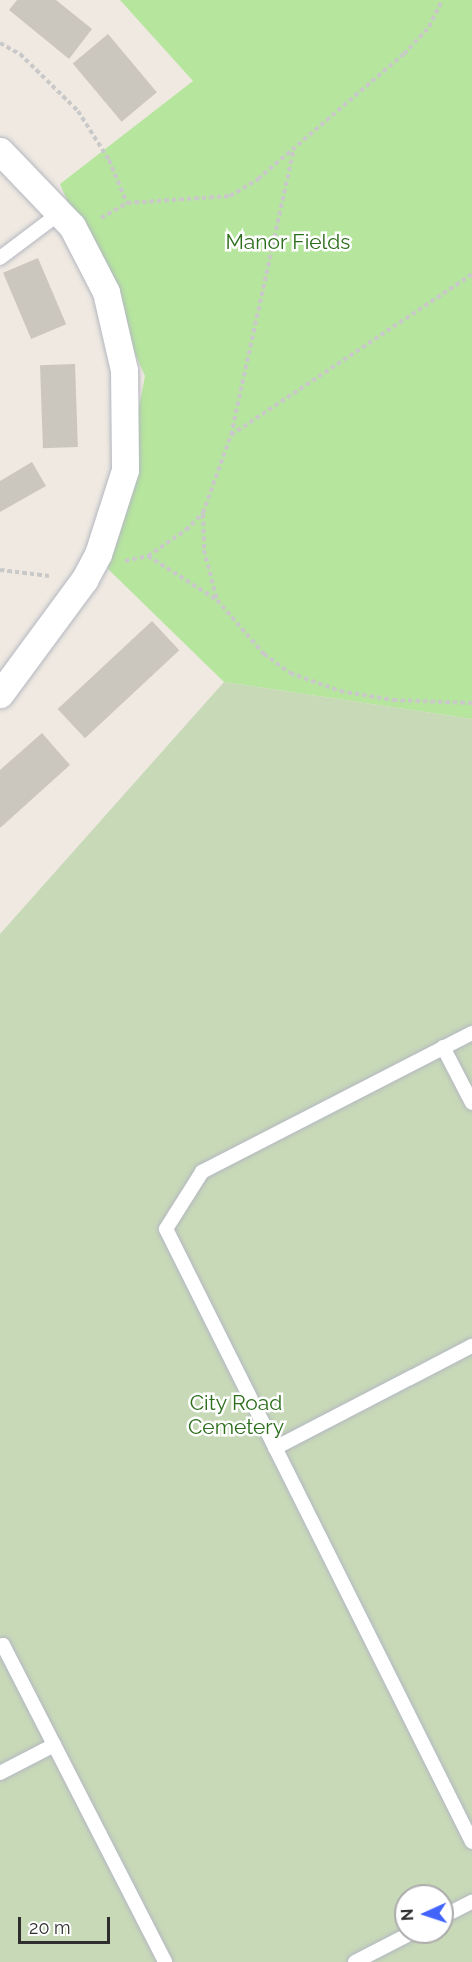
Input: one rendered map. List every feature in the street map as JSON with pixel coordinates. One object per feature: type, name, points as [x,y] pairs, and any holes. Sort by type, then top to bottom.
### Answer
[{"type":"street","points":[[0,151],[68,223],[106,292],[124,370],[125,470],[98,554],[84,580],[0,694]]},
{"type":"lane","points":[[0,258],[68,223]]},
{"type":"lane","points":[[472,1033],[202,1172],[166,1229],[472,1842]]},
{"type":"lane","points":[[443,1047],[472,1103]]},
{"type":"lane","points":[[275,1448],[472,1346]]},
{"type":"lane","points":[[0,1646],[3,1645],[165,1962]]},
{"type":"lane","points":[[0,1773],[54,1745]]},
{"type":"lane","points":[[454,1911],[472,1902]]},
{"type":"lane","points":[[356,1962],[394,1942]]},
{"type":"path","points":[[68,223],[127,203],[230,196],[294,148],[404,54],[429,27],[442,0]]},
{"type":"path","points":[[0,43],[20,54],[78,111],[109,160],[127,203]]},
{"type":"path","points":[[217,600],[204,549],[203,513],[231,435],[294,148]]},
{"type":"path","points":[[231,435],[472,274]]},
{"type":"path","points":[[98,554],[121,561],[148,555],[186,530],[203,513]]},
{"type":"path","points":[[148,555],[217,600],[264,654],[290,673],[340,691],[393,700],[472,703]]},
{"type":"path","points":[[0,570],[84,580]]},
{"type":"green space","name":"Manor Fields","points":[[120,0],[472,0],[472,719],[224,682],[108,569],[145,376],[60,184],[193,81]]},
{"type":"green space","name":"City Road Cemetery","points":[[224,682],[472,719],[472,1962],[0,1962],[0,934]]},
{"type":"building","points":[[17,0],[56,0],[92,29],[69,59],[9,10]]},
{"type":"building","points":[[108,34],[157,92],[122,122],[73,64]]},
{"type":"building","points":[[38,258],[66,324],[31,339],[3,273]]},
{"type":"building","points":[[75,364],[78,447],[43,448],[40,365]]},
{"type":"building","points":[[32,462],[46,486],[0,512],[0,481]]},
{"type":"building","points":[[152,621],[179,650],[85,738],[58,709]]},
{"type":"building","points":[[42,733],[70,765],[0,828],[0,770]]}]
